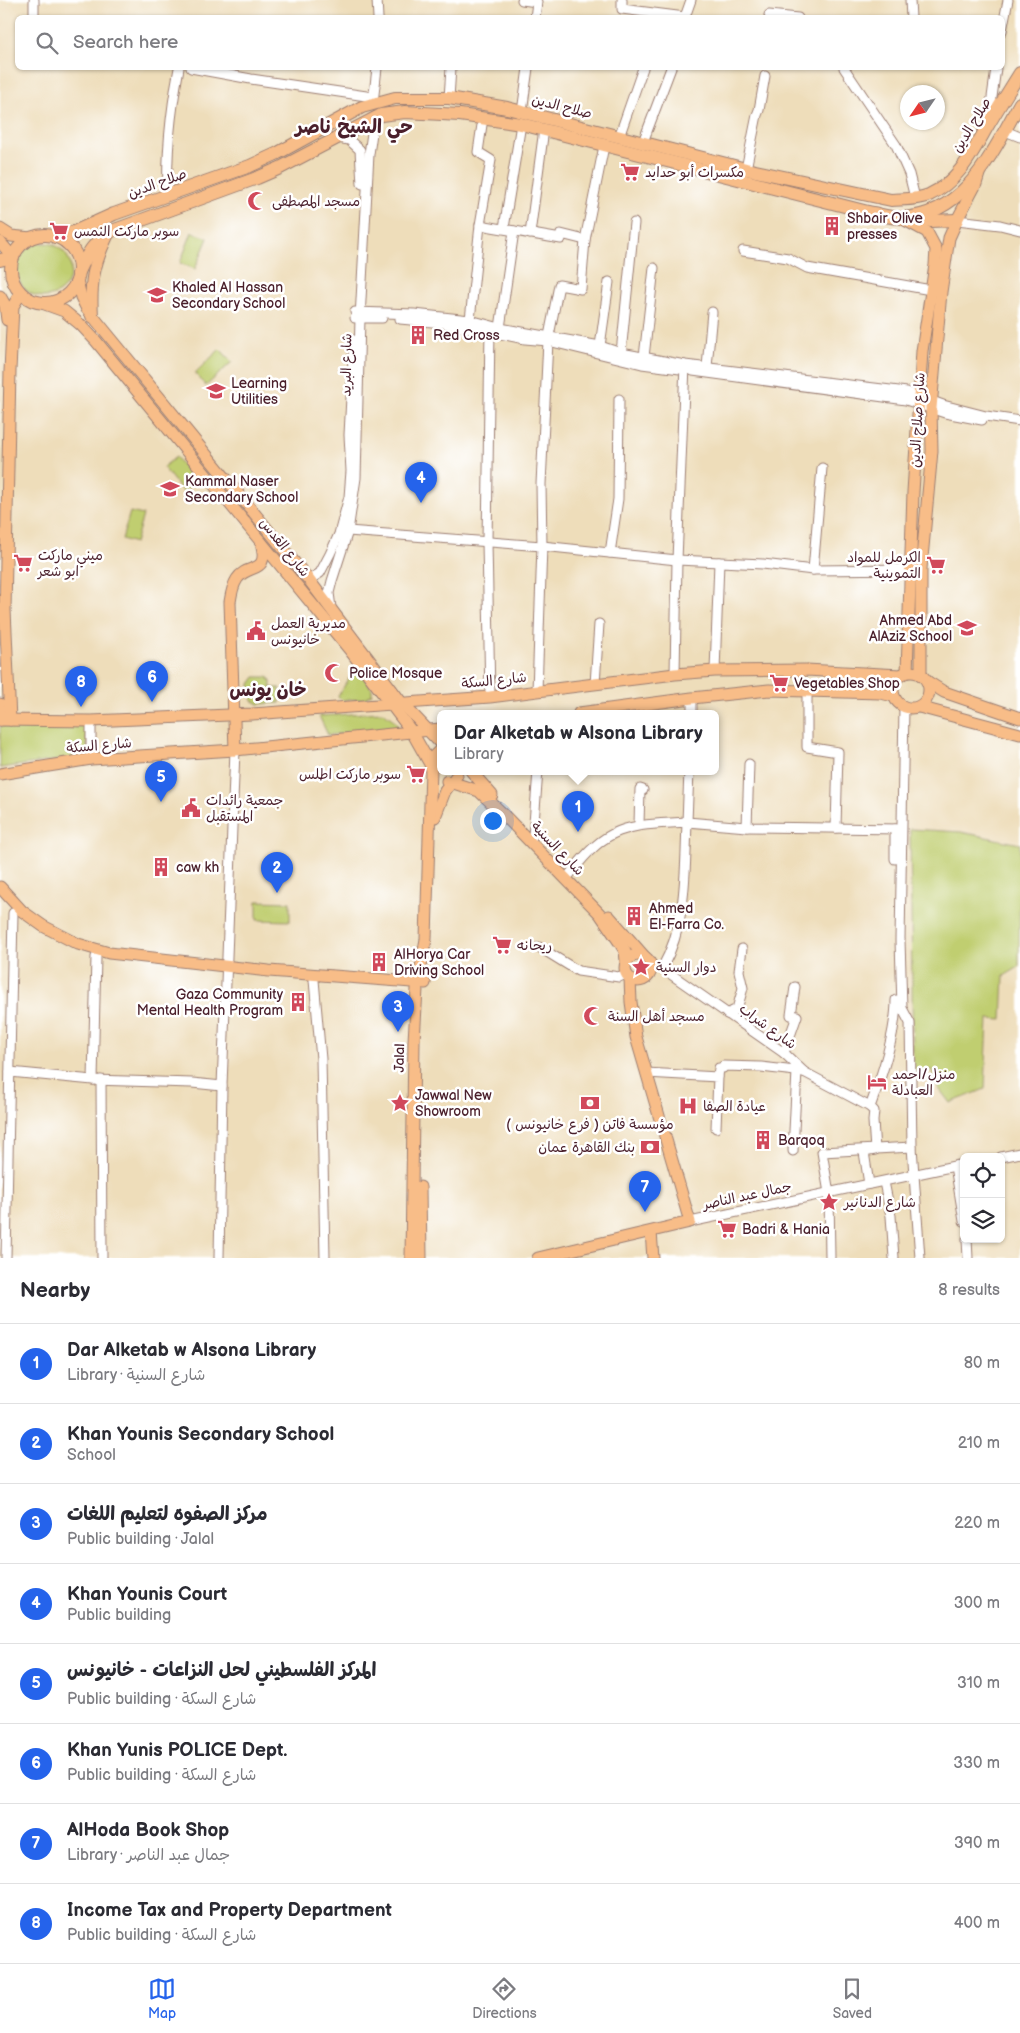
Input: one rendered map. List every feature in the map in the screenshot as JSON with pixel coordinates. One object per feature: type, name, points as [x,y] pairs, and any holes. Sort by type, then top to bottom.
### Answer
[{"type":"highway","name":"صلاح الدين","points":[[55,237],[74,232],[94,221],[264,160],[373,100],[395,98],[448,98],[470,101],[522,118],[643,142],[746,169],[891,200],[915,198],[939,190],[953,178],[972,156],[1017,78]]},
{"type":"highway","name":"صلاح الدين","points":[[78,277],[89,250],[109,233],[280,168],[381,115],[405,112],[440,113],[483,118],[522,118],[544,129],[608,147],[882,215],[907,217],[932,212],[949,203],[961,193],[978,174],[1020,103]]},
{"type":"highway","points":[[608,147],[620,146],[621,137]]},
{"type":"highway","points":[[185,188],[191,202]]},
{"type":"highway","points":[[907,217],[930,221],[957,220]]},
{"type":"highway","points":[[92,316],[91,280],[96,261],[109,233]]},
{"type":"highway","points":[[0,284],[18,289],[34,302],[53,303],[62,299],[69,293],[78,277],[79,265],[73,250],[66,243],[55,237],[40,236],[31,238],[23,244],[13,257],[11,270],[18,289]]},
{"type":"highway","points":[[0,260],[13,257]]},
{"type":"main road","name":"شارع صلاح الدين","points":[[904,674],[932,451],[932,404],[941,292],[949,238],[976,184],[978,174]]},
{"type":"main road","name":"شارع صلاح الدين","points":[[907,217],[927,232],[935,244],[935,265],[922,351],[920,400],[916,569],[924,678]]},
{"type":"main road","points":[[0,229],[11,236],[31,238]]},
{"type":"main road","points":[[0,242],[13,257]]},
{"type":"main road","name":"شارع القدس","points":[[78,277],[81,297],[92,316],[331,608],[396,703],[430,767]]},
{"type":"main road","points":[[3,720],[10,371],[13,306],[18,289]]},
{"type":"main road","points":[[0,296],[5,305],[7,322],[0,639]]},
{"type":"main road","name":"شارع القدس","points":[[39,302],[64,310],[81,325],[396,703],[437,740]]},
{"type":"main road","points":[[235,750],[230,602],[237,579],[253,570],[262,562],[264,552],[261,540]]},
{"type":"main road","name":"شارع السكة","points":[[3,720],[91,721],[248,714],[490,697],[675,674],[715,671],[806,670],[904,674]]},
{"type":"main road","points":[[1020,718],[944,692],[913,672],[904,674],[894,684],[894,696],[897,702],[904,707],[919,707],[1020,734]]},
{"type":"main road","points":[[919,707],[928,699],[930,693],[924,678]]},
{"type":"main road","points":[[602,710],[769,690],[880,693],[894,696]]},
{"type":"main road","points":[[0,704],[3,720]]},
{"type":"main road","points":[[248,714],[242,722],[240,732],[243,743],[249,748]]},
{"type":"main road","name":"شارع السكة","points":[[0,774],[92,759],[235,750],[437,730]]},
{"type":"main road","points":[[430,767],[434,755],[437,752]]},
{"type":"main road","name":"شارع السنية","points":[[430,767],[436,777],[453,777],[483,794],[600,914],[625,951],[626,961],[624,970],[628,977],[636,1037],[690,1222]]},
{"type":"main road","name":"Jalal","points":[[410,1258],[414,1041],[426,939],[430,767]]},
{"type":"main road","name":"شارع السنية","points":[[475,775],[570,874],[652,964]]},
{"type":"main road","name":"Jalal","points":[[421,1258],[421,986],[429,939],[434,820],[440,802],[453,777]]},
{"type":"main road","points":[[0,888],[22,911],[43,926],[60,936],[92,949],[121,955],[314,980],[421,986]]},
{"type":"main road","points":[[0,900],[13,913],[53,938],[96,957],[121,961],[227,968],[421,986]]},
{"type":"main road","points":[[626,961],[632,955],[652,964],[649,974],[643,980],[628,977]]},
{"type":"main road","name":"جمال عبد الناصر","points":[[538,1258],[563,1255],[690,1222]]},
{"type":"main road","points":[[651,1232],[653,1258]]},
{"type":"street","points":[[34,0],[34,15]]},
{"type":"street","points":[[377,0],[378,15]]},
{"type":"street","points":[[522,0],[537,2],[535,15]]},
{"type":"street","points":[[622,0],[622,9],[669,15]]},
{"type":"street","points":[[686,15],[691,0]]},
{"type":"street","points":[[910,0],[911,15]]},
{"type":"street","points":[[1005,16],[1008,0]]},
{"type":"street","points":[[168,195],[166,164],[171,108],[179,70]]},
{"type":"street","points":[[206,70],[373,100],[377,70]]},
{"type":"street","points":[[448,98],[451,70]]},
{"type":"street","points":[[504,228],[528,70]]},
{"type":"street","points":[[621,137],[642,70]]},
{"type":"street","points":[[643,142],[670,70]]},
{"type":"street","points":[[845,70],[896,145],[909,174],[915,198]]},
{"type":"street","points":[[989,124],[996,70]]},
{"type":"street","points":[[746,169],[765,76]]},
{"type":"street","points":[[994,77],[1005,85],[1017,78]]},
{"type":"street","points":[[470,320],[480,225],[490,160],[478,152],[483,118]]},
{"type":"street","name":"شارع البريد","points":[[309,580],[320,573],[330,554],[339,534],[349,497],[351,471],[349,435],[369,154],[374,119]]},
{"type":"street","points":[[530,234],[544,129]]},
{"type":"street","points":[[1004,130],[1020,137]]},
{"type":"street","name":"شارع البريد","points":[[331,608],[330,593],[332,581],[348,531],[356,478],[358,315],[363,196],[360,150],[354,143],[337,138]]},
{"type":"street","points":[[537,691],[542,546],[541,484],[548,338],[559,285],[581,289],[585,240],[608,147]]},
{"type":"street","points":[[957,220],[1000,225],[1020,230]]},
{"type":"street","points":[[621,353],[634,223]]},
{"type":"street","points":[[480,225],[560,239],[561,234],[585,240]]},
{"type":"street","points":[[500,328],[514,231]]},
{"type":"street","points":[[743,251],[788,258],[807,268],[931,290]]},
{"type":"street","points":[[644,357],[654,268]]},
{"type":"street","points":[[600,346],[609,282]]},
{"type":"street","points":[[707,367],[712,312]]},
{"type":"street","points":[[358,315],[404,314],[470,320],[490,329],[500,328],[548,338],[642,364],[684,367],[920,400],[969,418],[1020,426]]},
{"type":"street","points":[[358,315],[490,329],[600,346],[621,353],[684,367],[707,367],[907,392],[920,400]]},
{"type":"street","points":[[490,329],[487,542],[490,697]]},
{"type":"street","points":[[675,674],[684,367]]},
{"type":"street","points":[[610,553],[618,499],[619,399]]},
{"type":"street","points":[[932,404],[986,416],[1020,421]]},
{"type":"street","points":[[813,570],[822,468]]},
{"type":"street","points":[[348,531],[813,570],[916,569]]},
{"type":"street","points":[[715,671],[719,562]]},
{"type":"street","points":[[595,684],[598,624]]},
{"type":"street","points":[[807,692],[807,748],[838,752],[836,828]]},
{"type":"street","points":[[692,698],[692,710]]},
{"type":"street","points":[[875,1150],[874,1111],[870,1107],[876,1094],[896,1017],[898,829],[904,707]]},
{"type":"street","points":[[91,721],[92,759]]},
{"type":"street","points":[[219,1258],[222,1086],[235,750]]},
{"type":"street","points":[[747,827],[749,764]]},
{"type":"street","points":[[533,836],[538,775]]},
{"type":"street","points":[[652,964],[671,952],[677,936],[682,907],[689,775]]},
{"type":"street","points":[[640,824],[640,789],[643,790]]},
{"type":"street","points":[[570,874],[588,851],[606,836],[640,824],[687,822],[747,827],[898,829]]},
{"type":"street","points":[[898,829],[900,969],[902,1008],[910,1023],[912,1146],[920,1258]]},
{"type":"street","points":[[6,1258],[13,913]]},
{"type":"street","points":[[538,947],[578,971],[628,977]]},
{"type":"street","points":[[727,1014],[737,1009],[743,988],[739,971],[742,949]]},
{"type":"street","points":[[96,957],[102,1258]]},
{"type":"street","name":"شارع شراب","points":[[652,964],[784,1053],[800,1071],[870,1107]]},
{"type":"street","points":[[314,980],[321,1058],[325,1258]]},
{"type":"street","points":[[784,1053],[796,1016],[791,1015],[795,987]]},
{"type":"street","points":[[716,1128],[719,1068],[723,1068],[723,1066],[761,1067],[800,1071],[793,1152]]},
{"type":"street","points":[[10,1072],[97,1080],[192,1083],[222,1086]]},
{"type":"street","points":[[646,1073],[718,1077]]},
{"type":"street","points":[[830,1258],[829,1193],[822,1152],[875,1150],[912,1146]]},
{"type":"street","points":[[869,1184],[864,1152],[875,1150]]},
{"type":"street","points":[[1005,1156],[1020,1153]]},
{"type":"street","name":"جمال عبد الناصر","points":[[690,1222],[960,1165]]},
{"type":"street","points":[[884,1182],[891,1216],[894,1258]]},
{"type":"street","points":[[966,1243],[968,1258]]},
{"type":"green space","points":[[192,232],[208,238],[195,269],[180,263]]},
{"type":"green space","points":[[44,243],[54,245],[63,251],[69,260],[71,270],[69,280],[63,289],[54,295],[44,297],[34,295],[25,289],[19,280],[17,270],[19,260],[25,251],[34,245]]},
{"type":"green space","points":[[220,349],[232,362],[206,386],[195,373]]},
{"type":"green space","points":[[176,457],[196,482],[183,492],[163,467]]},
{"type":"green space","points":[[130,512],[143,515],[135,543],[122,539]]},
{"type":"green space","points":[[356,667],[372,689],[372,694],[364,699],[342,700],[338,696]]},
{"type":"green space","points":[[255,677],[269,677],[271,688],[280,688],[280,703],[259,704],[252,700],[250,684]]},
{"type":"green space","points":[[382,712],[395,721],[399,729],[328,735],[319,716]]},
{"type":"green space","points":[[86,724],[88,756],[0,768],[0,726]]},
{"type":"green space","points":[[910,829],[961,832],[1020,844],[1019,967],[1004,976],[1002,1020],[988,1019],[985,1089],[950,1103],[934,1082],[933,1070],[913,1071]]},
{"type":"green space","points":[[257,901],[290,902],[290,921],[257,920]]},
{"type":"place","name":"مكسرات أبو حدايد","points":[[630,172]]},
{"type":"place","name":"مسجد المصطفى","points":[[257,201]]},
{"type":"place","name":"Shbair Olive presses","points":[[832,226]]},
{"type":"place","name":"سوبر ماركت النمس","points":[[59,231]]},
{"type":"place","name":"Khaled Al Hassan Secondary School","points":[[157,295]]},
{"type":"place","name":"Red Cross","points":[[418,335]]},
{"type":"place","name":"Learning Utilities","points":[[216,391]]},
{"type":"place","name":"Kammal Naser Secondary School","points":[[170,489]]},
{"type":"place","name":"Khan Younis Court","points":[[421,503]]},
{"type":"place","name":"ميني ماركت ابو شعر","points":[[23,563]]},
{"type":"place","name":"الكرمل للمواد التموينية","points":[[936,565]]},
{"type":"place","name":"Ahmed Abd AlAziz School","points":[[967,628]]},
{"type":"place","name":"مديرية العمل خانيونس","points":[[256,631]]},
{"type":"place","name":"Police Mosque","points":[[334,673]]},
{"type":"place","name":"Vegetables Shop","points":[[779,683]]},
{"type":"place","name":"Khan Yunis POLICE Dept.","points":[[152,702]]},
{"type":"place","name":"Income Tax and Property Department","points":[[81,707]]},
{"type":"place","name":"سوبر ماركت اطلس","points":[[416,774]]},
{"type":"place","name":"المركز الفلسطيني لحل النزاعات - خانيونس","points":[[161,802]]},
{"type":"place","name":"جمعية رائدات المستقبل","points":[[191,808]]},
{"type":"place","name":"Dar Alketab w Alsona Library","points":[[578,832]]},
{"type":"place","name":"caw kh","points":[[161,867]]},
{"type":"place","name":"Khan Younis Secondary School","points":[[277,893]]},
{"type":"place","name":"Ahmed El-Farra Co.","points":[[634,916]]},
{"type":"place","name":"ريحانه","points":[[502,945]]},
{"type":"place","name":"AlHorya Car Driving School","points":[[379,962]]},
{"type":"place","name":"دوار السنية","points":[[641,967]]},
{"type":"place","name":"Gaza Community Mental Health Program","points":[[298,1002]]},
{"type":"place","name":"مسجد أهل السنة","points":[[593,1016]]},
{"type":"place","name":"مركز الصفوه لتعليم اللغات","points":[[398,1032]]},
{"type":"place","name":"منزل/احمد العبادلة","points":[[877,1082]]},
{"type":"place","name":"Jawwal New Showroom","points":[[400,1103]]},
{"type":"place","name":"مؤسسة فاتن ( فرع خانيونس )","points":[[590,1103]]},
{"type":"place","name":"عيادة الصفا","points":[[688,1106]]},
{"type":"place","name":"Barqoq","points":[[763,1140]]},
{"type":"place","name":"بنك القاهرة عمان","points":[[650,1147]]},
{"type":"place","name":"شارع الدنانير","points":[[829,1202]]},
{"type":"place","name":"AlHoda Book Shop","points":[[645,1212]]},
{"type":"place","name":"Badri & Hania","points":[[727,1229]]},
{"type":"district","name":"حي الشيخ ناصر","points":[[354,126]]},
{"type":"district","name":"خان يونس","points":[[268,689]]}]
